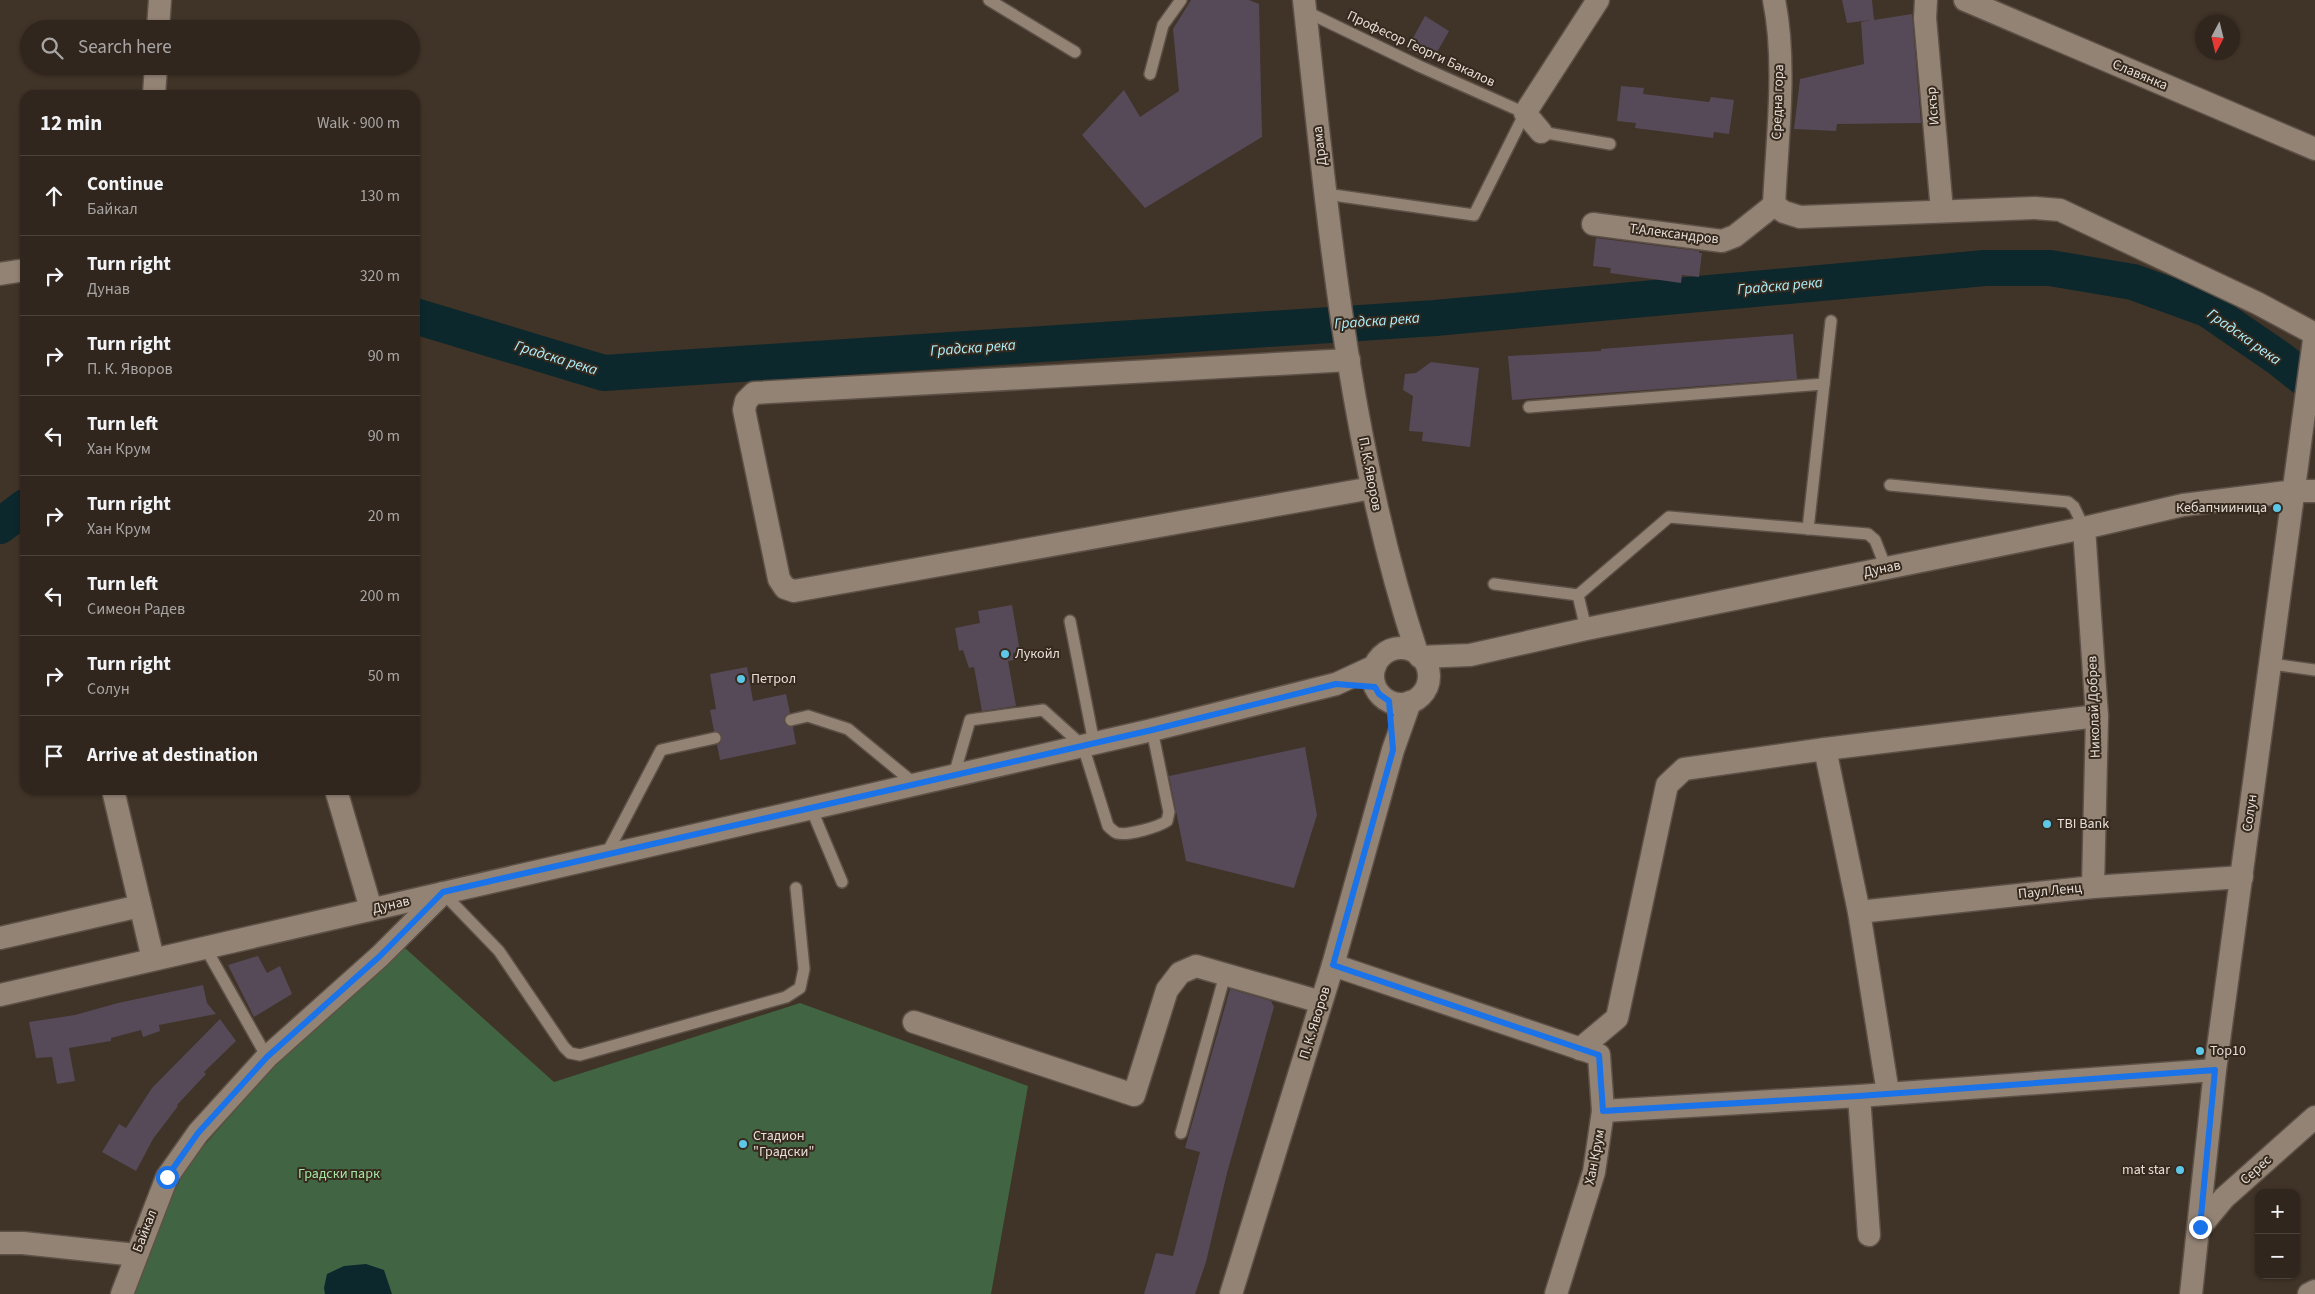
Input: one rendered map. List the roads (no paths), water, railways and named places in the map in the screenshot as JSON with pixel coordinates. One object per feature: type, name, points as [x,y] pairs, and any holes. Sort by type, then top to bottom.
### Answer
[{"type":"street","points":[[159,20],[160,0]]},
{"type":"street","points":[[1542,132],[1525,113],[1598,0]]},
{"type":"street","name":"Средна гора","points":[[1774,0],[1778,21],[1780,66],[1774,205]]},
{"type":"street","name":"Искър","points":[[1926,0],[1925,18],[1942,211]]},
{"type":"street","name":"Славянка","points":[[1965,0],[2315,149]]},
{"type":"street","name":"Драма","points":[[1304,6],[1336,292]]},
{"type":"street","points":[[154,90],[155,75]]},
{"type":"street","points":[[1774,205],[1784,212],[1800,217],[2035,208],[2060,210],[2257,303],[2315,334]]},
{"type":"street","name":"Т.Александров","points":[[1593,224],[1722,241],[1735,236],[1774,205]]},
{"type":"street","points":[[0,274],[20,271]]},
{"type":"street","name":"П. К. Яворов","points":[[1336,292],[1372,488],[1395,587],[1422,662]]},
{"type":"street","name":"Солун","points":[[2191,1294],[2200,1227],[2215,1070],[2271,664],[2305,491],[2305,406],[2315,334]]},
{"type":"street","points":[[1349,360],[754,393],[746,401],[744,410],[779,579],[785,588],[794,591],[1372,488]]},
{"type":"street","name":"Дунав","points":[[0,995],[1152,730],[1336,684],[1388,681],[1399,648],[1422,662],[1470,655],[1586,629],[2084,528],[2183,505],[2305,491]]},
{"type":"street","name":"Николай Добрев","points":[[2084,528],[2097,716],[2093,886]]},
{"type":"street","name":"П. К. Яворов","points":[[1231,1294],[1333,965],[1393,750],[1388,681],[1395,587]]},
{"type":"street","points":[[1388,681],[1423,692],[1422,662]]},
{"type":"street","points":[[1580,1049],[1617,1018],[1668,785],[1684,769],[1825,749],[2097,716]]},
{"type":"street","points":[[1825,749],[1859,912],[1888,1093]]},
{"type":"street","points":[[114,795],[153,959]]},
{"type":"street","points":[[337,795],[371,909]]},
{"type":"street","name":"Паул Ленц","points":[[1859,912],[2093,886],[2242,877]]},
{"type":"street","name":"Байкал","points":[[122,1294],[167,1177],[198,1133],[267,1057],[380,956],[443,892]]},
{"type":"street","points":[[0,938],[140,906]]},
{"type":"street","name":"Хан Крум","points":[[1333,965],[1599,1055],[1603,1111],[1594,1172],[1556,1294]]},
{"type":"street","points":[[914,1022],[1134,1095],[1167,990],[1180,973],[1196,966],[1321,1002]]},
{"type":"street","points":[[1603,1111],[1859,1096],[2215,1070]]},
{"type":"street","points":[[1859,1096],[1869,1235]]},
{"type":"street","name":"Серес","points":[[2200,1227],[2224,1198],[2315,1117]]},
{"type":"street","points":[[0,1243],[23,1242],[136,1255]]},
{"type":"street","points":[[2310,1294],[2315,1291]]},
{"type":"lane","points":[[989,0],[1075,52]]},
{"type":"lane","points":[[1150,74],[1163,25],[1181,0]]},
{"type":"lane","name":"Професор Георги Бакалов","points":[[1304,6],[1418,66],[1525,113]]},
{"type":"lane","points":[[1326,194],[1474,215],[1525,113]]},
{"type":"lane","points":[[1542,132],[1610,144]]},
{"type":"lane","points":[[1808,529],[1831,321]]},
{"type":"lane","points":[[1529,407],[1824,384]]},
{"type":"lane","points":[[1890,485],[2068,502],[2074,507],[2084,528]]},
{"type":"lane","points":[[1494,584],[1578,594],[1669,517],[1868,534],[1875,540],[1886,568]]},
{"type":"lane","points":[[1578,594],[1586,629]]},
{"type":"lane","points":[[1070,621],[1088,744],[1108,826],[1115,833],[1124,834],[1161,826],[1167,821],[1169,812],[1152,730]]},
{"type":"lane","points":[[2271,664],[2315,670]]},
{"type":"lane","points":[[954,775],[970,720],[1043,710],[1088,744]]},
{"type":"lane","points":[[791,720],[808,716],[848,729],[915,784]]},
{"type":"lane","points":[[606,855],[661,750],[715,738]]},
{"type":"lane","points":[[811,808],[842,882]]},
{"type":"lane","points":[[443,892],[499,951],[564,1048],[570,1053],[580,1054],[786,996],[800,988],[804,969],[796,888]]},
{"type":"lane","points":[[205,948],[267,1057]]},
{"type":"lane","points":[[1181,1133],[1225,975]]},
{"type":"water","points":[[366,1264],[384,1270],[392,1294],[325,1294],[324,1288],[327,1274],[344,1266]]},
{"type":"waterway","name":"Градска река","points":[[420,318],[604,373],[1435,318],[1985,268],[2050,268],[2133,282],[2207,309],[2280,359],[2315,387]]},
{"type":"waterway","name":"Градска река","points":[[0,526],[20,511]]},
{"type":"place","name":"Кебапчииница","points":[[2277,508]]},
{"type":"place","name":"Лукойл","points":[[1005,654]]},
{"type":"place","name":"Петрол","points":[[741,679]]},
{"type":"place","name":"TBI Bank","points":[[2047,824]]},
{"type":"place","name":"Top10","points":[[2200,1051]]},
{"type":"place","name":"Стадион \"Градски\"","points":[[743,1144]]},
{"type":"place","name":"mat star","points":[[2180,1170]]},
{"type":"park label","name":"Градски парк","points":[[339,1174]]}]
